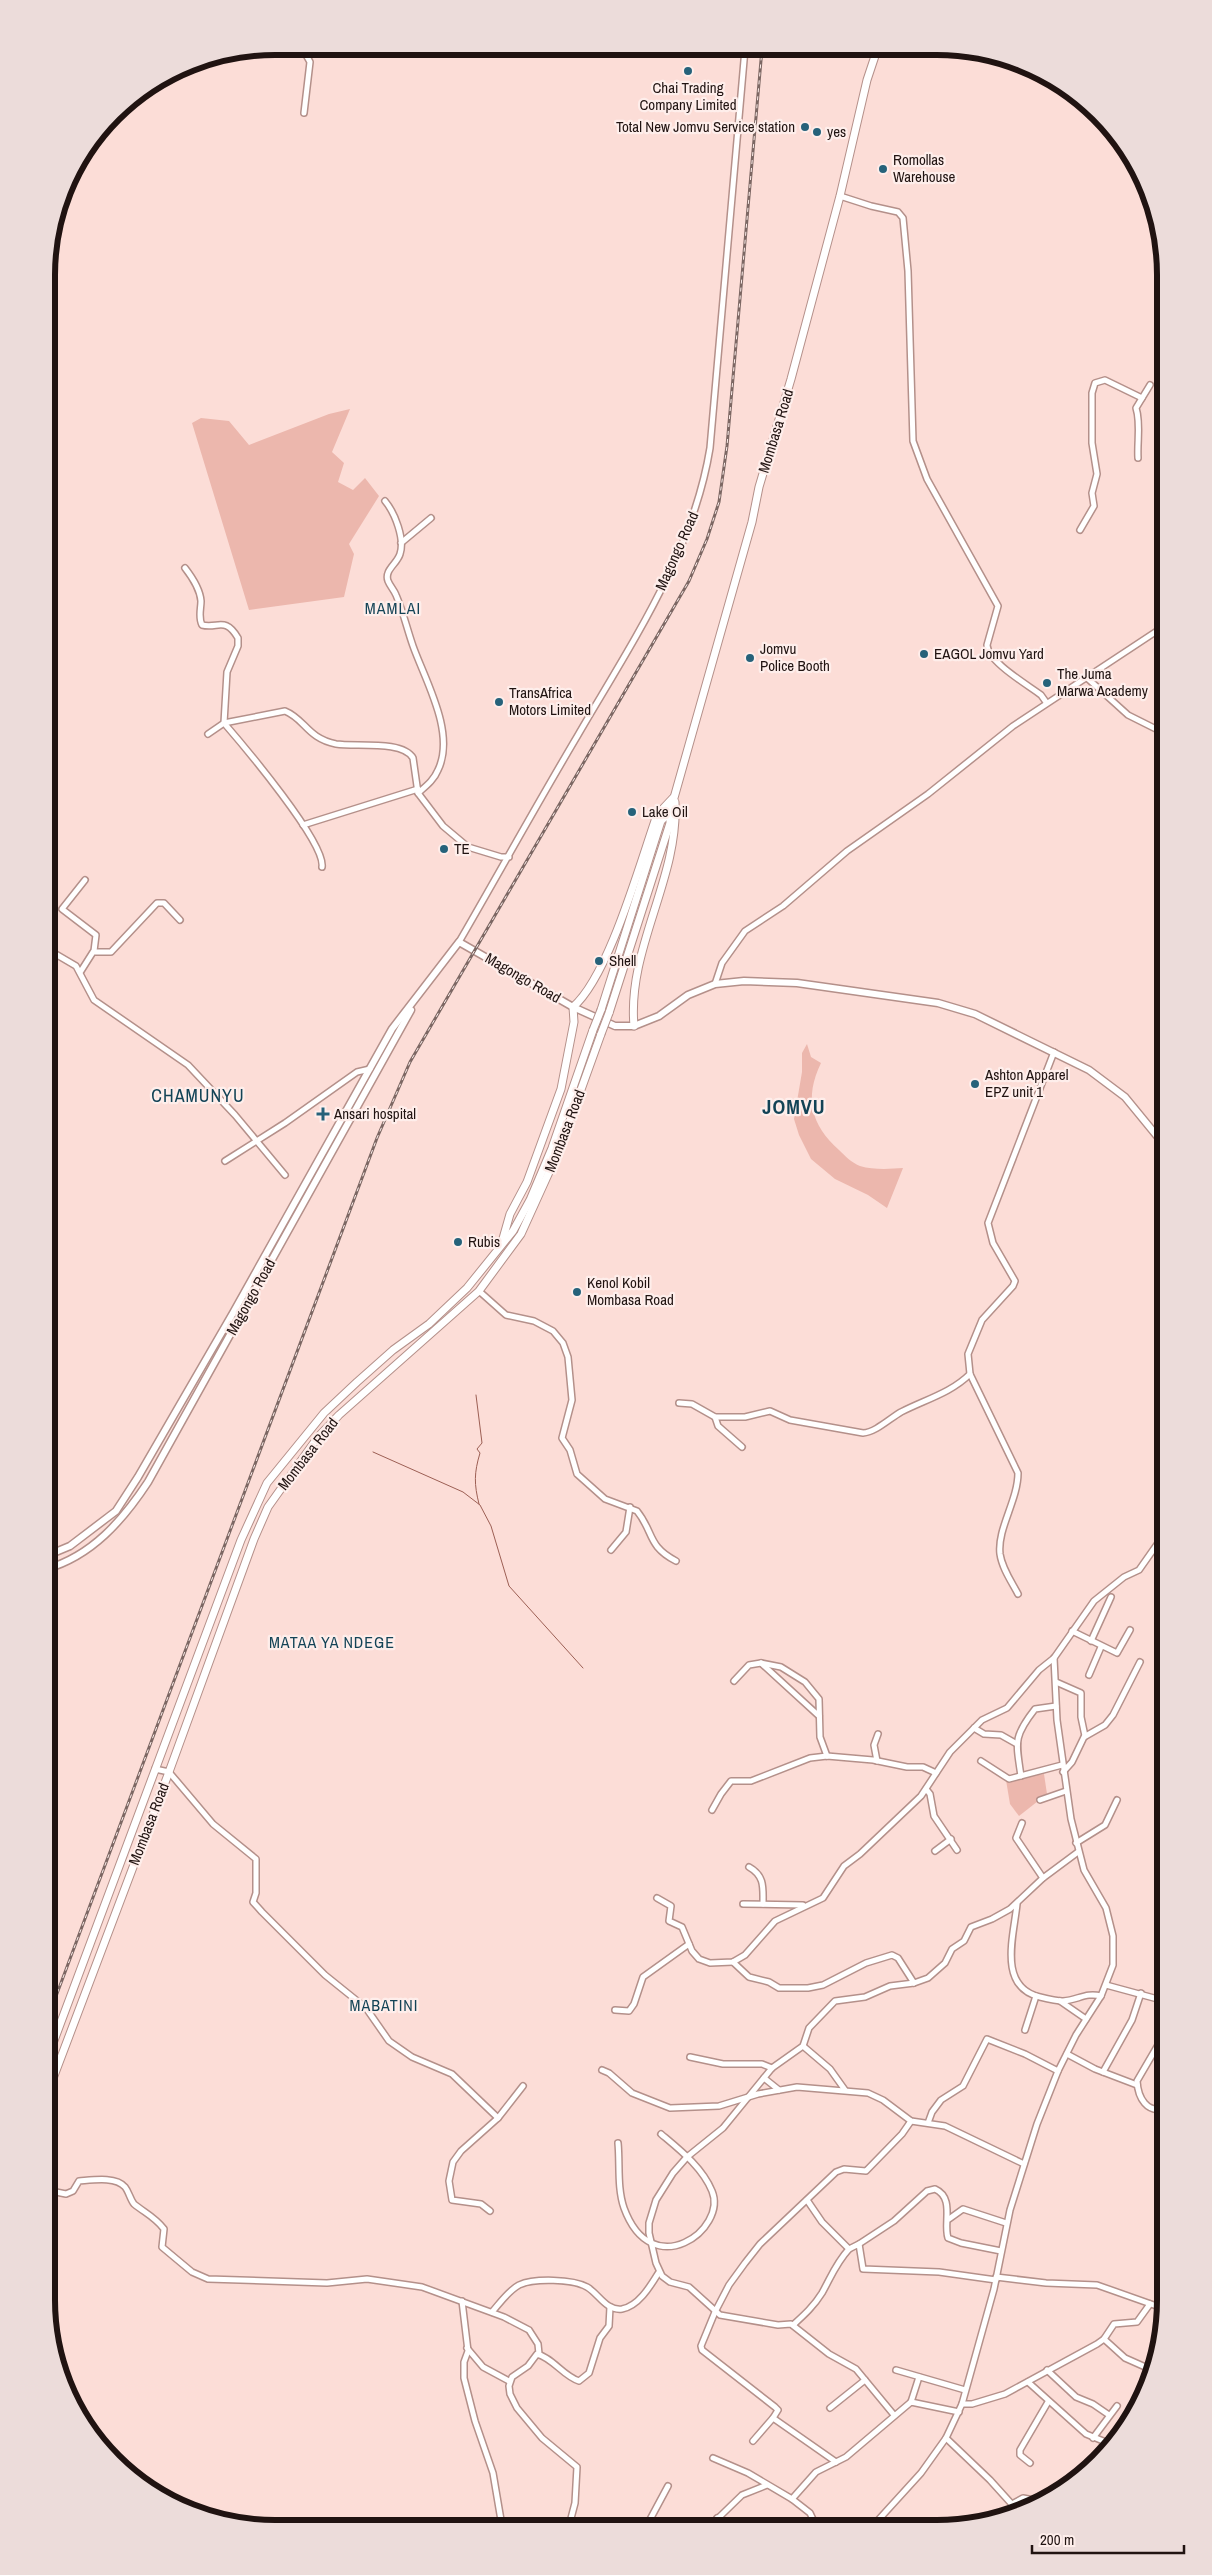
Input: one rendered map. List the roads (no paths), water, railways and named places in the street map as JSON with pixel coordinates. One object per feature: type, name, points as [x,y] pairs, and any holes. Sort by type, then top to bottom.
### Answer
[{"type":"highway","name":"Mombasa Road","points":[[55,2038],[241,1540],[267,1483],[330,1407],[467,1288],[501,1247],[513,1231],[530,1200],[569,1112],[609,1013],[670,823],[670,812],[674,796],[752,522],[759,487],[791,378],[840,196],[867,80],[875,55]]},
{"type":"highway","points":[[501,1247],[510,1214],[527,1182],[561,1089],[574,1022],[573,1007],[583,998],[603,965],[657,815],[674,796]]},
{"type":"highway","points":[[634,1026],[632,1010],[642,948],[667,873],[673,841],[676,815],[674,796]]},
{"type":"highway","name":"Mombasa Road","points":[[55,2073],[169,1772],[240,1574],[268,1507],[318,1437],[340,1415],[479,1291],[521,1234],[545,1183],[569,1112]]},
{"type":"main road","name":"Magongo Road","points":[[55,1552],[70,1546],[116,1511],[138,1477],[392,1029],[458,942],[573,1007],[615,1026],[634,1026]]},
{"type":"main road","points":[[634,1026],[659,1016],[688,995],[715,984],[765,981],[797,983],[944,1004],[975,1014],[1089,1070],[1125,1097],[1157,1136]]},
{"type":"main road","name":"Magongo Road","points":[[55,1565],[85,1550],[103,1537],[126,1514],[148,1482],[421,992]]},
{"type":"main road","points":[[138,1477],[148,1482]]},
{"type":"street","points":[[304,112],[310,62],[306,55]]},
{"type":"street","name":"Magongo Road","points":[[458,942],[654,602],[688,534],[697,507],[710,448],[744,55]]},
{"type":"street","points":[[840,196],[898,212],[903,218],[910,325],[911,416],[913,441],[919,462],[938,502],[998,606],[988,651],[1001,665],[1041,695],[1046,702]]},
{"type":"street","points":[[1080,530],[1094,506],[1092,493],[1097,474],[1092,443],[1092,393],[1095,383],[1105,380],[1142,398]]},
{"type":"street","points":[[1138,458],[1136,442],[1139,417],[1136,408],[1150,385]]},
{"type":"street","points":[[303,825],[418,791],[438,770],[441,762],[442,734],[432,692],[414,648],[396,595],[388,581],[390,568],[399,556],[401,543],[390,506],[385,501]]},
{"type":"street","points":[[401,543],[432,518]]},
{"type":"street","points":[[185,568],[196,584],[201,597],[199,619],[202,625],[221,624],[231,629],[238,638],[238,646],[227,672],[224,723],[267,775],[303,825],[319,850],[323,861],[322,867]]},
{"type":"street","points":[[715,984],[722,963],[745,931],[783,906],[847,851],[928,794],[1013,726],[1046,702],[1157,631]]},
{"type":"street","points":[[1086,677],[1128,715],[1157,730]]},
{"type":"street","points":[[208,734],[224,723],[285,710],[312,734],[323,740],[348,745],[402,748],[410,753],[413,758],[418,791],[438,821],[460,843],[475,850],[509,856]]},
{"type":"street","points":[[80,972],[94,951],[96,935],[62,909],[85,880]]},
{"type":"street","points":[[94,951],[111,952],[160,902],[164,903],[180,920]]},
{"type":"street","points":[[55,954],[76,966],[92,998],[188,1065],[285,1175]]},
{"type":"street","points":[[1018,1594],[1007,1574],[1000,1552],[1017,1491],[1018,1473],[970,1374],[968,1354],[982,1320],[1013,1286],[1015,1281],[993,1243],[988,1224],[1054,1052]]},
{"type":"street","points":[[225,1161],[256,1142],[356,1072],[370,1070]]},
{"type":"street","points":[[479,1291],[508,1316],[538,1323],[553,1331],[562,1343],[568,1357],[572,1400],[562,1434],[563,1440],[570,1450],[577,1474],[605,1498],[630,1507],[640,1513],[660,1550],[676,1561]]},
{"type":"street","points":[[679,1403],[692,1404],[716,1417],[745,1417],[770,1411],[790,1420],[868,1433],[902,1412],[948,1390],[970,1374]]},
{"type":"street","points":[[716,1417],[718,1426],[742,1447]]},
{"type":"street","points":[[610,1550],[626,1532],[630,1507]]},
{"type":"street","points":[[742,1904],[804,1906],[814,1904],[823,1898],[844,1866],[860,1854],[926,1789],[950,1752],[982,1720],[1007,1708],[1043,1666],[1054,1658],[1072,1631],[1102,1593],[1143,1566],[1157,1545]]},
{"type":"street","points":[[1091,1641],[1111,1596]]},
{"type":"street","points":[[1072,1631],[1115,1653],[1119,1652],[1130,1630]]},
{"type":"street","points":[[1089,1675],[1102,1647]]},
{"type":"street","points":[[878,2520],[912,2485],[946,2438],[959,2412],[996,2278],[1006,2223],[1024,2164],[1058,2071],[1101,1996],[1113,1961],[1112,1932],[1105,1905],[1084,1870],[1076,1843],[1062,1765],[1056,1706],[1054,1658]]},
{"type":"street","points":[[1063,1772],[1070,1766],[1085,1736],[1105,1725],[1111,1719],[1140,1662]]},
{"type":"street","points":[[761,1663],[819,1716]]},
{"type":"street","points":[[734,1681],[749,1665],[761,1663],[782,1667],[805,1682],[819,1699],[820,1737],[827,1756]]},
{"type":"street","points":[[1056,1682],[1081,1694],[1082,1725],[1085,1736]]},
{"type":"street","points":[[1021,1776],[1016,1744],[1018,1735],[1035,1709],[1056,1706]]},
{"type":"street","points":[[974,1728],[984,1734],[1001,1735],[1016,1744]]},
{"type":"street","points":[[877,1760],[874,1745],[878,1734]]},
{"type":"street","points":[[712,1810],[731,1781],[751,1781],[810,1758],[827,1756],[877,1760],[907,1768],[924,1767],[936,1772]]},
{"type":"street","points":[[981,1761],[1008,1778],[1062,1765]]},
{"type":"street","points":[[156,1769],[169,1772],[213,1824],[256,1859],[256,1893],[253,1902],[262,1912],[325,1975],[366,2008],[389,2041],[412,2057],[452,2074],[498,2118]]},
{"type":"street","points":[[926,1789],[930,1794],[934,1816],[958,1850]]},
{"type":"street","points":[[1040,1800],[1066,1791]]},
{"type":"street","points":[[1076,1843],[1105,1825],[1117,1800]]},
{"type":"street","points":[[1022,1823],[1016,1838],[1043,1878]]},
{"type":"street","points":[[935,1851],[951,1839]]},
{"type":"street","points":[[894,2415],[856,2369],[829,2354],[793,2325],[787,2323],[778,2325],[734,2319],[715,2312],[689,2287],[670,2282],[659,2272],[651,2242],[650,2222],[656,2200],[672,2173],[687,2157],[723,2128],[772,2068],[803,2046],[804,2037],[813,2023],[835,2001],[865,1997],[890,1986],[914,1983],[928,1978],[943,1965],[952,1949],[964,1941],[971,1926],[992,1919],[1017,1904],[1043,1878],[1078,1852]]},
{"type":"street","points":[[749,1867],[757,1872],[762,1880],[763,1904]]},
{"type":"street","points":[[658,1898],[671,1906],[670,1921],[682,1927],[695,1956],[704,1962],[733,1962],[745,1955],[775,1921],[804,1906]]},
{"type":"street","points":[[1017,1904],[1010,1962],[1020,1987],[1036,1996],[1060,2001],[1086,2020]]},
{"type":"street","points":[[615,2010],[628,2011],[634,2004],[643,1977],[689,1944]]},
{"type":"street","points":[[733,1962],[749,1977],[769,1982],[779,1988],[808,1988],[822,1985],[866,1963],[892,1955],[898,1958],[914,1983]]},
{"type":"street","points":[[1106,1985],[1157,1998]]},
{"type":"street","points":[[1103,2072],[1132,2020],[1141,1993]]},
{"type":"street","points":[[1060,2001],[1084,1994],[1101,1996]]},
{"type":"street","points":[[1025,2030],[1036,1996]]},
{"type":"street","points":[[928,2123],[938,2103],[963,2086],[987,2039],[1025,2054],[1058,2071]]},
{"type":"street","points":[[803,2046],[830,2069],[845,2090]]},
{"type":"street","points":[[1157,2046],[1138,2078],[1137,2085],[1150,2109],[1157,2110]]},
{"type":"street","points":[[1067,2054],[1103,2072],[1137,2085]]},
{"type":"street","points":[[690,2057],[723,2064],[762,2064],[772,2068]]},
{"type":"street","points":[[602,2070],[609,2073],[632,2093],[670,2108],[719,2106],[797,2087],[868,2093],[911,2121],[945,2126],[1024,2164]]},
{"type":"street","points":[[764,2078],[779,2090]]},
{"type":"street","points":[[490,2212],[477,2203],[452,2200],[449,2181],[455,2158],[498,2118],[523,2086]]},
{"type":"street","points":[[754,2441],[778,2410],[702,2350],[701,2346],[715,2312],[729,2285],[760,2244],[839,2171],[866,2171],[902,2134],[911,2121]]},
{"type":"street","points":[[618,2143],[621,2198],[631,2224],[643,2238],[659,2247],[673,2248],[700,2231],[710,2217],[714,2200],[712,2190],[687,2157],[661,2134]]},
{"type":"street","points":[[55,2192],[66,2194],[73,2191],[80,2181],[110,2180],[120,2182],[133,2203],[149,2213],[164,2229],[162,2247],[192,2272],[208,2279],[327,2282],[378,2280],[422,2287],[462,2301],[492,2312],[531,2332],[538,2344],[539,2354],[573,2379],[579,2381],[585,2379],[592,2368],[600,2338],[610,2324],[610,2307]]},
{"type":"street","points":[[793,2325],[811,2308],[824,2290],[835,2265],[850,2249],[894,2221],[932,2190],[938,2190],[942,2194],[949,2219],[946,2233],[949,2239],[1001,2251]]},
{"type":"street","points":[[807,2200],[822,2222],[850,2249]]},
{"type":"street","points":[[949,2219],[963,2209],[1006,2223]]},
{"type":"street","points":[[859,2244],[863,2270],[939,2272],[1046,2283],[1097,2284],[1156,2306]]},
{"type":"street","points":[[492,2312],[500,2301],[519,2285],[550,2281],[575,2282],[586,2286],[610,2307],[623,2309],[635,2302],[659,2272]]},
{"type":"street","points":[[462,2301],[467,2348],[464,2378],[475,2421],[492,2466],[494,2487],[501,2508],[502,2520]]},
{"type":"street","points":[[962,2404],[972,2404],[1000,2396],[1028,2382],[1104,2338],[1114,2324],[1137,2322],[1150,2304]]},
{"type":"street","points":[[1104,2338],[1125,2358],[1146,2367]]},
{"type":"street","points":[[467,2348],[483,2367],[510,2381]]},
{"type":"street","points":[[539,2354],[510,2381],[510,2394],[517,2408],[542,2438],[577,2467],[575,2503],[571,2520]]},
{"type":"street","points":[[896,2370],[965,2390]]},
{"type":"street","points":[[1047,2370],[1076,2397],[1093,2404],[1109,2415]]},
{"type":"street","points":[[792,2499],[811,2477],[854,2451],[911,2402],[919,2377]]},
{"type":"street","points":[[830,2408],[865,2380]]},
{"type":"street","points":[[1028,2382],[1048,2402],[1093,2438],[1105,2442]]},
{"type":"street","points":[[911,2402],[959,2412]]},
{"type":"street","points":[[1030,2463],[1020,2455],[1020,2450],[1048,2402]]},
{"type":"street","points":[[1093,2438],[1117,2406]]},
{"type":"street","points":[[773,2418],[836,2462]]},
{"type":"street","points":[[946,2438],[1012,2504],[1023,2498],[1029,2499]]},
{"type":"street","points":[[713,2458],[748,2473],[792,2499],[810,2513],[813,2520]]},
{"type":"street","points":[[717,2518],[742,2495],[768,2485]]},
{"type":"street","points":[[650,2520],[668,2486]]},
{"type":"waterway","points":[[476,1395],[482,1443],[477,1449],[480,1453],[475,1479],[479,1504]]},
{"type":"waterway","points":[[373,1452],[463,1492],[480,1505],[491,1526],[509,1586],[583,1668]]},
{"type":"railway","points":[[55,1999],[377,1138],[410,1062],[689,581],[707,539],[719,502],[727,446],[761,55]]},
{"type":"place","name":"Chai Trading Company Limited","points":[[688,71]]},
{"type":"place","name":"Total New Jomvu Service station","points":[[805,127]]},
{"type":"place","name":"yes","points":[[817,132]]},
{"type":"place","name":"Romollas Warehouse","points":[[883,169]]},
{"type":"place","name":"EAGOL Jomvu Yard","points":[[924,654]]},
{"type":"place","name":"Jomvu Police Booth","points":[[750,658]]},
{"type":"place","name":"The Juma Marwa Academy","points":[[1047,683]]},
{"type":"place","name":"TransAfrica Motors Limited","points":[[499,702]]},
{"type":"place","name":"Lake Oil","points":[[632,812]]},
{"type":"place","name":"TE","points":[[444,849]]},
{"type":"place","name":"Shell","points":[[599,961]]},
{"type":"place","name":"Ashton Apparel EPZ unit 1","points":[[975,1084]]},
{"type":"place","name":"Ansari hospital","points":[[323,1114]]},
{"type":"place","name":"Rubis","points":[[458,1242]]},
{"type":"place","name":"Kenol Kobil Mombasa Road","points":[[577,1292]]},
{"type":"district","name":"MAMLAI","points":[[393,608]]},
{"type":"district","name":"CHAMUNYU","points":[[198,1096]]},
{"type":"district","name":"JOMVU","points":[[794,1107]]},
{"type":"district","name":"MATAA YA NDEGE","points":[[332,1642]]},
{"type":"district","name":"MABATINI","points":[[384,2005]]}]
